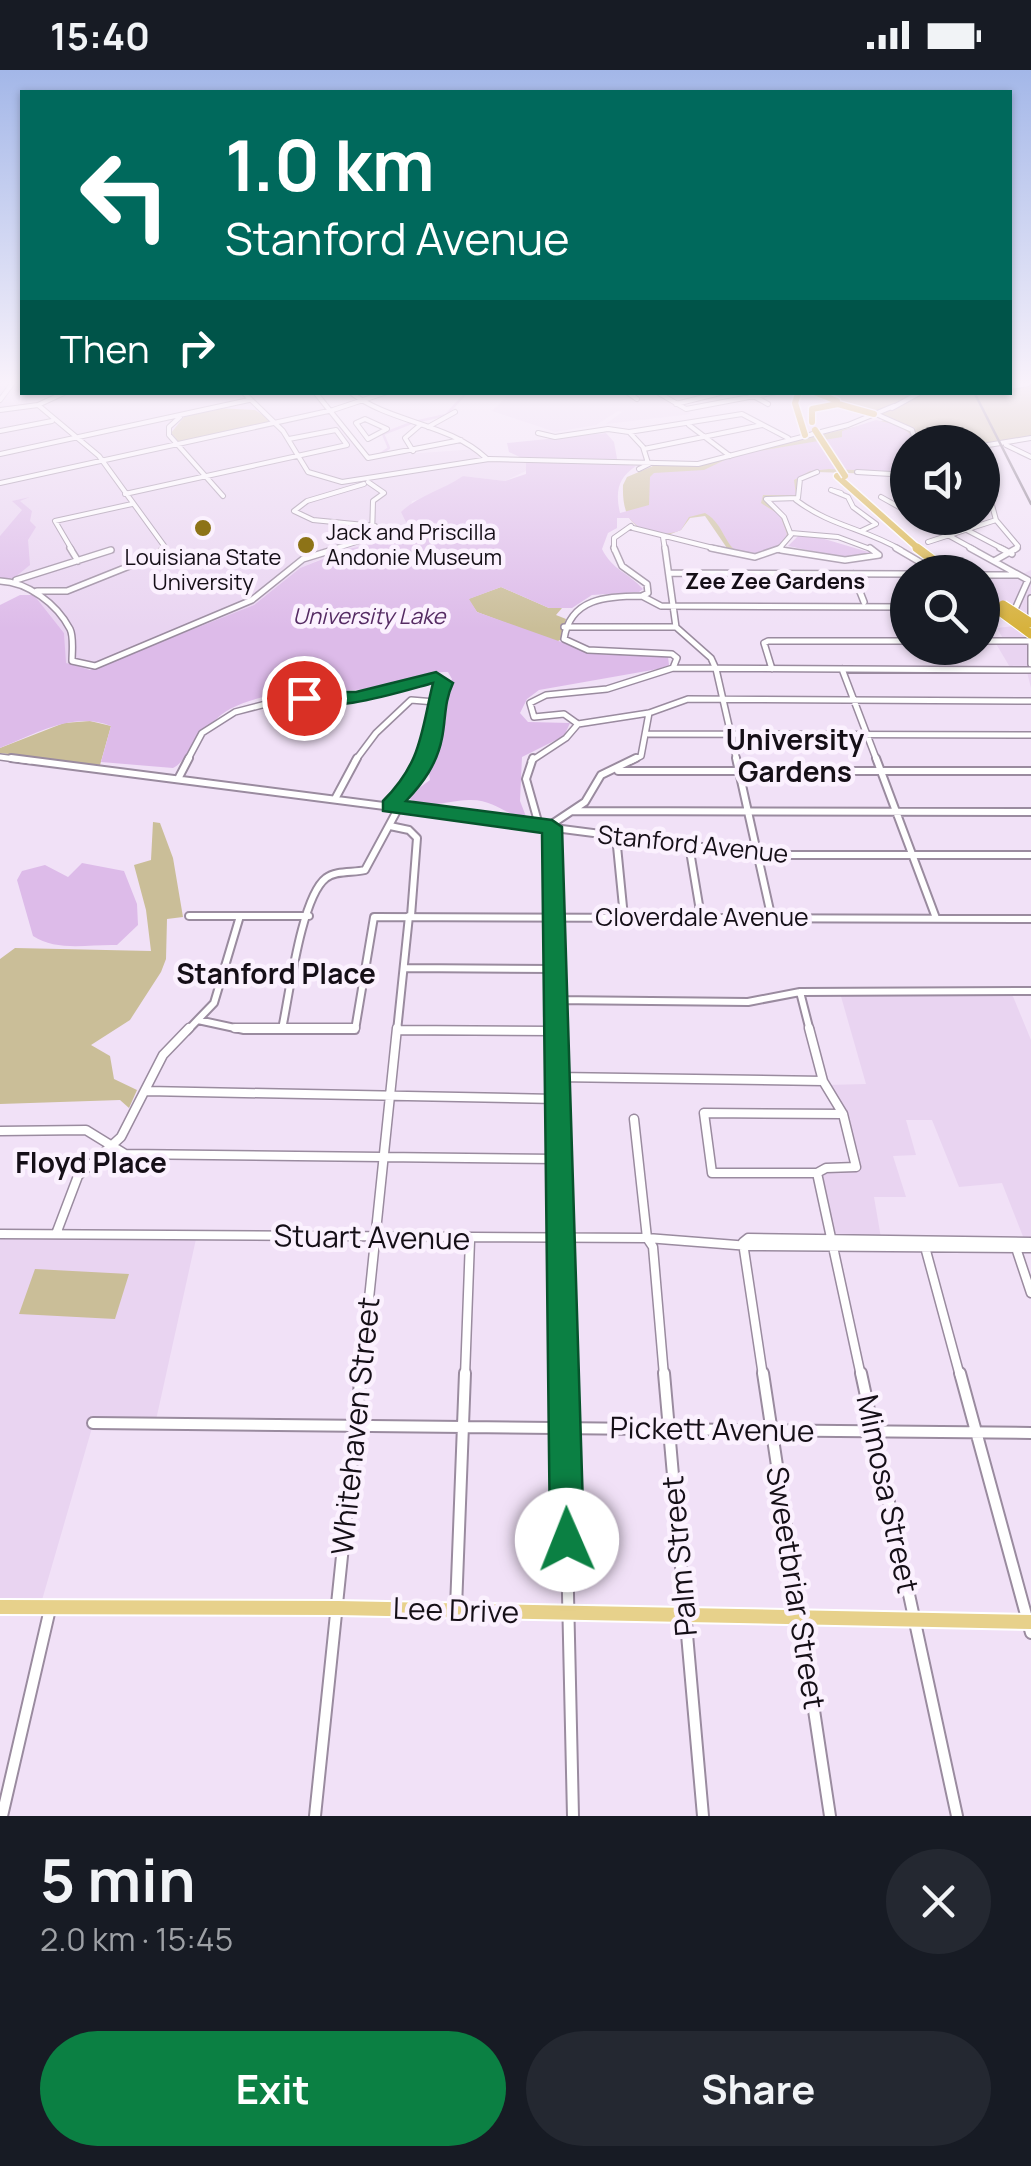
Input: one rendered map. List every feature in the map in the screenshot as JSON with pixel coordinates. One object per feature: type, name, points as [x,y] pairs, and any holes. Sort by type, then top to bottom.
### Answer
[{"type":"highway","points":[[834,465],[866,506],[928,555]]},
{"type":"highway","points":[[841,476],[879,512],[935,555]]},
{"type":"highway","points":[[1000,610],[1030,630]]},
{"type":"main road","name":"Lee Drive","points":[[0,1607],[338,1608],[914,1618],[1030,1625]]},
{"type":"street","points":[[0,483],[78,465]]},
{"type":"street","points":[[33,589],[67,590],[159,554],[164,544],[106,465]]},
{"type":"street","points":[[196,465],[222,496]]},
{"type":"street","points":[[126,494],[255,465]]},
{"type":"street","points":[[15,580],[33,589],[71,631],[72,660],[93,666],[252,600],[294,564],[370,539],[375,526],[373,502],[384,492],[363,482],[315,477],[307,465]]},
{"type":"street","points":[[375,526],[314,520],[294,510],[303,501],[342,495],[377,477],[447,465]]},
{"type":"street","points":[[640,465],[659,465]]},
{"type":"street","points":[[795,499],[802,493],[800,479],[817,472]]},
{"type":"street","points":[[857,472],[890,473]]},
{"type":"street","points":[[841,493],[876,524],[860,531]]},
{"type":"street","points":[[880,497],[890,503]]},
{"type":"street","points":[[791,533],[784,517],[765,500],[795,499],[826,522],[888,542],[909,555]]},
{"type":"street","points":[[78,560],[55,522],[133,503]]},
{"type":"street","points":[[1000,524],[1015,537],[1018,546],[1013,554],[1000,559]]},
{"type":"street","points":[[673,668],[676,658],[672,654],[577,646],[564,639],[564,627],[572,614],[589,600],[648,593],[648,584],[622,568],[613,548],[614,538],[632,527],[751,557],[783,547],[845,560],[879,554],[873,548],[829,535],[791,533]]},
{"type":"street","points":[[783,547],[791,533]]},
{"type":"street","points":[[928,542],[948,535],[982,555]]},
{"type":"street","points":[[977,535],[1013,554]]},
{"type":"street","points":[[662,537],[676,627],[716,669],[771,916]]},
{"type":"street","points":[[0,581],[15,580],[111,550]]},
{"type":"street","points":[[1000,565],[1028,580],[1016,607]]},
{"type":"street","points":[[670,573],[890,574]]},
{"type":"street","points":[[853,574],[864,602]]},
{"type":"street","points":[[1000,574],[1018,575]]},
{"type":"street","points":[[642,596],[654,605],[673,606],[890,607]]},
{"type":"street","points":[[1031,598],[1031,667],[673,668],[607,690],[546,695],[530,703],[534,716],[564,714],[578,724],[650,713],[688,700],[1031,701]]},
{"type":"street","points":[[1000,603],[1030,607]]},
{"type":"street","points":[[564,627],[676,627]]},
{"type":"street","points":[[1000,638],[1030,630]]},
{"type":"street","points":[[772,669],[764,643],[768,641],[890,641]]},
{"type":"street","points":[[842,669],[936,918]]},
{"type":"street","points":[[178,778],[202,733],[258,704],[356,697],[428,676],[444,683],[435,702],[436,726],[417,778],[394,807],[390,826],[365,870],[324,879],[309,916],[282,1029],[220,1028],[198,1020]]},
{"type":"street","points":[[336,799],[354,758],[379,726],[411,700],[435,702]]},
{"type":"street","points":[[573,1816],[552,827],[585,802],[601,776],[641,756],[650,713]]},
{"type":"street","points":[[539,826],[540,816],[527,792],[529,763],[536,755],[565,743],[578,724]]},
{"type":"street","points":[[648,734],[1031,735]]},
{"type":"street","name":"Stanford Avenue","points":[[0,756],[758,854],[1031,855]]},
{"type":"street","points":[[612,771],[1031,771]]},
{"type":"street","points":[[571,811],[1031,812]]},
{"type":"street","name":"Whitehaven Street","points":[[315,1816],[417,838],[410,830],[390,826]]},
{"type":"street","points":[[616,836],[624,917]]},
{"type":"street","points":[[690,845],[701,918]]},
{"type":"street","points":[[189,916],[309,916]]},
{"type":"street","points":[[56,1234],[78,1176],[110,1149],[147,1091],[163,1055],[214,1004],[240,916]]},
{"type":"street","name":"Cloverdale Avenue","points":[[282,1029],[355,1030],[374,916],[1031,919]]},
{"type":"street","points":[[404,968],[554,969]]},
{"type":"street","points":[[554,1000],[748,1002],[800,992],[1031,991]]},
{"type":"street","points":[[800,992],[822,1081],[843,1114],[856,1167],[826,1168],[817,1173],[712,1173],[704,1113],[843,1114]]},
{"type":"street","points":[[398,1030],[556,1031]]},
{"type":"street","points":[[557,1077],[822,1081]]},
{"type":"street","points":[[147,1091],[556,1099]]},
{"type":"street","name":"Palm Street","points":[[634,1119],[647,1238],[652,1247],[703,1816]]},
{"type":"street","points":[[0,1131],[86,1130],[110,1149],[125,1154],[557,1159]]},
{"type":"street","name":"Mimosa Street","points":[[817,1173],[956,1816]]},
{"type":"street","name":"Stuart Avenue","points":[[0,1234],[1031,1245]]},
{"type":"street","points":[[456,1610],[470,1240]]},
{"type":"street","name":"Sweetbriar Street","points":[[743,1242],[830,1816]]},
{"type":"street","name":"Stuart Avenue","points":[[834,1243],[1016,1248],[1031,1245]]},
{"type":"street","points":[[925,1247],[1030,1625]]},
{"type":"street","points":[[1016,1248],[1031,1293]]},
{"type":"street","name":"Pickett Avenue","points":[[93,1423],[1031,1434]]},
{"type":"street","points":[[2,1816],[50,1608]]},
{"type":"shaded area","name":"Louisiana State University","points":[[0,465],[527,465],[528,470],[505,481],[463,476],[439,494],[412,501],[404,532],[394,540],[333,554],[300,568],[254,605],[108,664],[81,671],[65,663],[64,633],[34,595],[21,586],[0,585]]},
{"type":"shaded area","points":[[663,465],[890,465],[890,474],[817,472],[800,481],[800,497],[765,500],[783,515],[791,534],[779,549],[757,555],[729,551],[705,516],[690,518],[681,530],[663,537],[636,526],[624,506],[623,485],[627,477]]},
{"type":"shaded area","points":[[1031,570],[1031,688],[1027,672],[1011,669],[1000,650],[1000,642],[1005,642],[1000,628],[1014,626],[1000,617],[1000,576],[1018,576]]},
{"type":"shaded area","points":[[501,587],[549,608],[562,608],[556,615],[566,619],[562,639],[556,642],[477,612],[468,599]]},
{"type":"shaded area","points":[[90,721],[111,726],[100,765],[0,753],[0,748],[64,723]]},
{"type":"shaded area","points":[[153,822],[160,823],[173,858],[183,917],[167,919],[166,959],[130,1020],[91,1045],[110,1056],[114,1079],[137,1090],[129,1108],[120,1100],[0,1104],[0,959],[15,948],[151,951],[146,910],[134,865],[151,860]]},
{"type":"shaded area","points":[[840,993],[1012,994],[1031,1040],[1031,1239],[1024,1239],[1002,1183],[959,1187],[932,1120],[906,1120],[916,1155],[893,1156],[906,1197],[874,1197],[881,1238],[836,1236],[822,1172],[854,1171],[859,1166],[846,1111],[827,1085],[866,1084]]},
{"type":"shaded area","points":[[0,1238],[196,1239],[156,1420],[94,1421],[42,1600],[0,1600]]},
{"type":"shaded area","points":[[35,1269],[129,1274],[115,1319],[19,1314]]},
{"type":"water","name":"University Lake","points":[[526,465],[636,466],[619,486],[620,513],[649,505],[650,477],[654,473],[704,470],[713,465],[890,465],[890,471],[810,471],[794,480],[796,495],[763,495],[761,503],[780,515],[787,534],[776,547],[754,554],[735,550],[705,513],[689,517],[681,530],[667,534],[646,530],[629,518],[617,518],[617,528],[608,533],[602,549],[611,562],[643,589],[639,592],[592,595],[572,608],[549,608],[501,587],[469,599],[477,612],[595,654],[668,657],[669,665],[658,669],[539,690],[527,699],[520,713],[528,722],[570,723],[564,736],[522,757],[520,801],[527,819],[478,800],[429,805],[407,797],[430,780],[428,765],[446,720],[442,703],[452,679],[448,672],[373,688],[282,694],[247,702],[221,715],[173,768],[101,762],[111,726],[97,722],[55,726],[0,748],[0,605],[20,595],[34,595],[64,633],[66,663],[90,670],[254,605],[300,568],[348,549],[394,540],[407,524],[401,512],[463,476],[505,481],[526,474]]},
{"type":"water","points":[[30,497],[20,501],[32,511],[30,521],[36,527],[28,540],[30,565],[14,578],[0,578],[0,536],[22,510],[12,501]]},
{"type":"water","points":[[811,535],[875,554],[849,559],[788,546],[798,536]]},
{"type":"water","points":[[82,863],[124,871],[137,904],[138,925],[117,945],[63,946],[33,936],[17,880],[22,871],[45,865],[68,877]]},
{"type":"railway","points":[[1011,465],[1031,504]]},
{"type":"place","name":"Louisiana State University","points":[[203,528]]},
{"type":"place","name":"Jack and Priscilla Andonie Museum","points":[[306,545]]},
{"type":"district","name":"Zee Zee Gardens","points":[[775,581]]},
{"type":"district","name":"University Gardens","points":[[795,756]]},
{"type":"district","name":"Stanford Place","points":[[276,974]]},
{"type":"district","name":"Floyd Place","points":[[91,1163]]},
{"type":"route","points":[[304,698],[356,697],[428,676],[442,680],[435,702],[436,726],[417,778],[393,798],[390,806],[552,827],[567,1540]]}]
